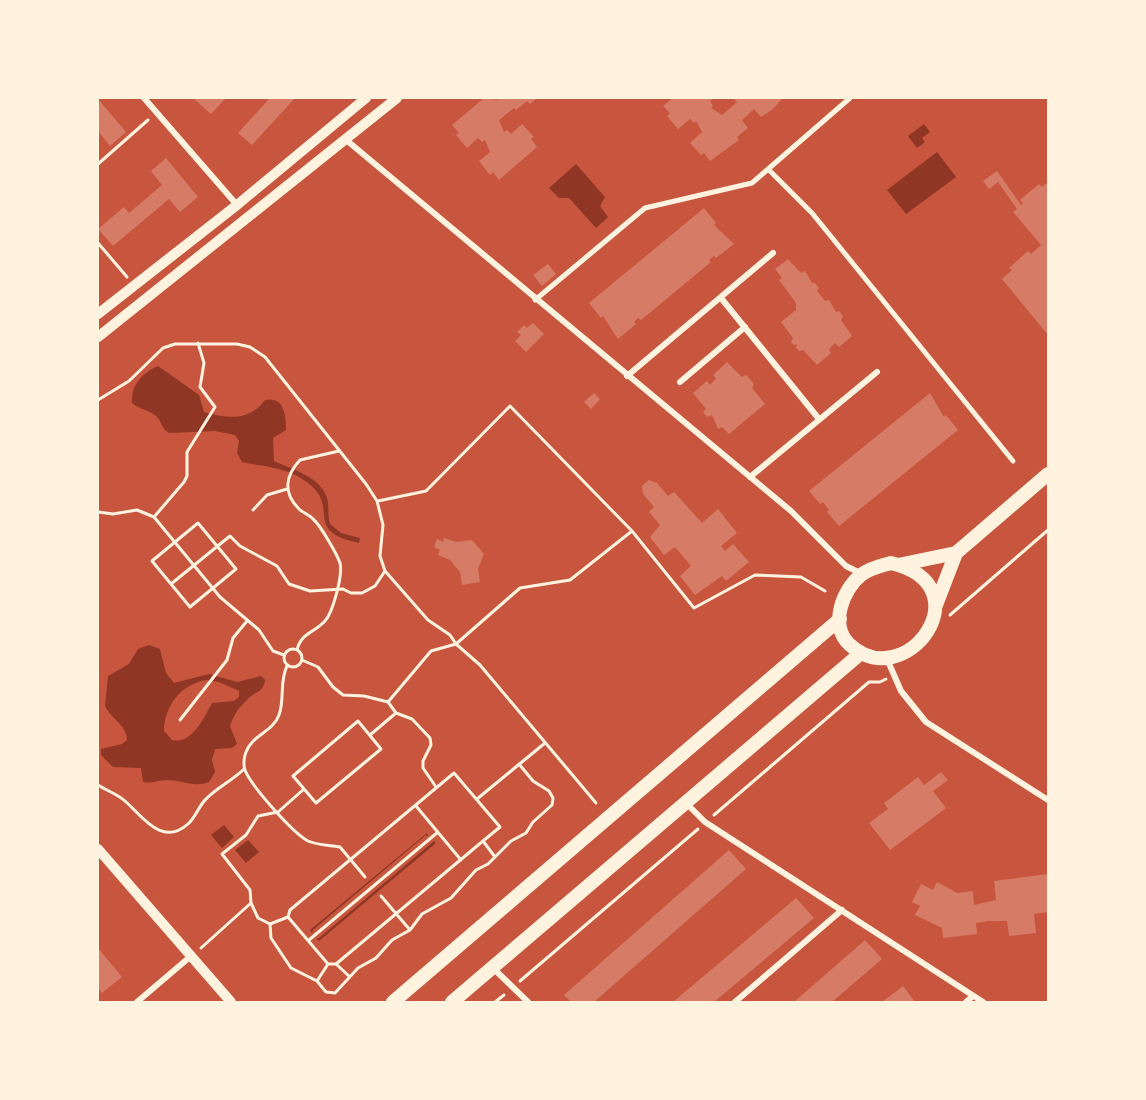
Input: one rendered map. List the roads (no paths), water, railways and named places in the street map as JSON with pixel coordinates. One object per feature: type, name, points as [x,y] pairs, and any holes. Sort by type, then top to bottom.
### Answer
[{"type":"main road","points":[[936,605],[932,589],[921,575],[898,565],[891,563],[862,574],[845,596],[840,619],[845,640],[861,653],[872,658],[887,659],[914,646],[926,635],[934,622],[936,605],[956,553],[1048,474]]},
{"type":"main road","points":[[898,565],[956,553]]},
{"type":"main road","points":[[393,1002],[840,619]]},
{"type":"main road","points":[[452,1002],[861,653]]},
{"type":"street","points":[[144,98],[237,205]]},
{"type":"street","points":[[98,314],[237,205],[366,98]]},
{"type":"street","points":[[98,337],[397,98]]},
{"type":"street","points":[[536,300],[645,208],[752,183],[850,98]]},
{"type":"street","points":[[345,139],[750,477],[819,536],[846,566],[862,574]]},
{"type":"street","points":[[768,169],[812,213],[1013,461]]},
{"type":"street","points":[[627,376],[773,253]]},
{"type":"street","points":[[721,298],[819,419]]},
{"type":"street","points":[[680,382],[745,327]]},
{"type":"street","points":[[750,477],[877,372]]},
{"type":"street","points":[[887,659],[901,691],[926,722],[1048,800]]},
{"type":"street","points":[[686,803],[699,818],[983,1002]]},
{"type":"street","points":[[98,849],[231,1002]]},
{"type":"street","points":[[735,1002],[842,910]]},
{"type":"street","points":[[137,1002],[191,956]]},
{"type":"street","points":[[493,968],[528,1002]]},
{"type":"street","points":[[966,1002],[973,996]]}]
